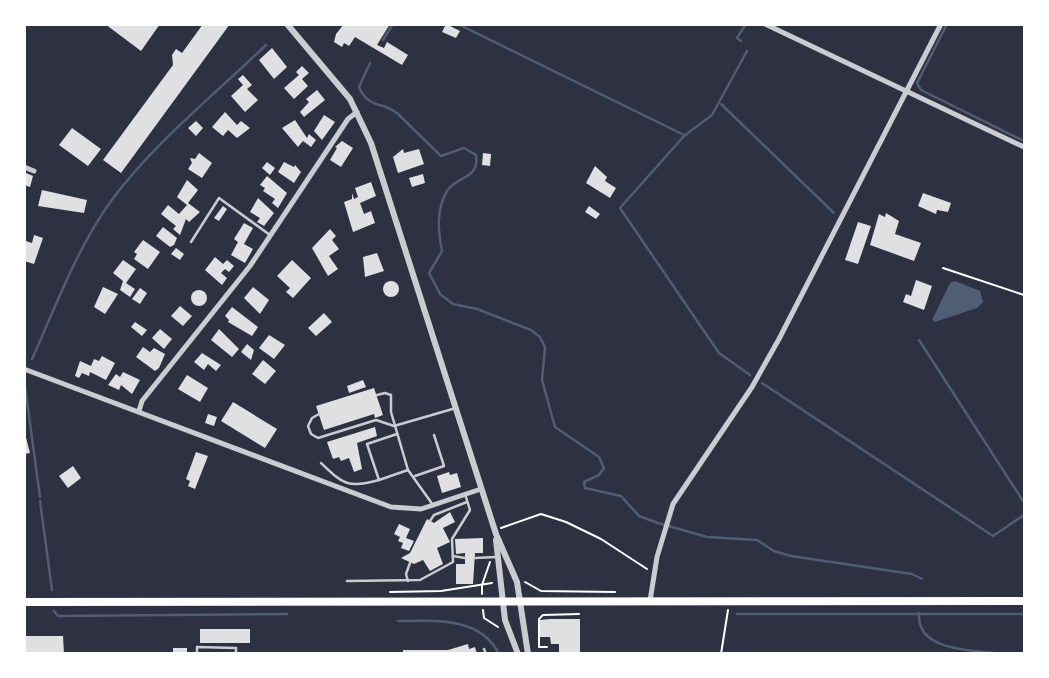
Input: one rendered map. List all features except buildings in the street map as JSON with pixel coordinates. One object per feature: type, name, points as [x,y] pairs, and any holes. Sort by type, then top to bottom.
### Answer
[{"type":"main road","points":[[24,602],[1024,601]]},
{"type":"street","points":[[287,24],[327,70],[357,112],[377,160],[502,556],[517,582],[528,653]]},
{"type":"street","points":[[765,24],[1024,147]]},
{"type":"street","points":[[650,601],[663,532],[673,504],[752,387],[779,340],[941,24]]},
{"type":"street","points":[[139,411],[142,401],[250,266],[348,120],[357,112]]},
{"type":"street","points":[[24,167],[34,171]]},
{"type":"street","points":[[24,369],[391,507],[410,510],[433,506],[481,489]]},
{"type":"street","points":[[502,556],[502,601],[505,620],[519,653]]},
{"type":"lane","points":[[191,242],[219,198],[270,235]]},
{"type":"lane","points":[[377,396],[385,393],[391,396],[394,426],[408,470],[415,476],[433,506]]},
{"type":"lane","points":[[318,414],[308,426],[311,434],[318,438],[376,420],[394,426],[456,408]]},
{"type":"lane","points":[[379,480],[367,444],[397,435]]},
{"type":"lane","points":[[415,476],[444,466],[434,435]]},
{"type":"lane","points":[[321,463],[339,480],[356,487],[408,470]]},
{"type":"lane","points":[[347,582],[420,580],[445,568],[453,562],[452,539],[470,510],[466,494]]},
{"type":"lane","points":[[430,521],[434,515],[468,502]]},
{"type":"lane","points":[[453,556],[465,558]]},
{"type":"lane","points":[[475,558],[502,556]]},
{"type":"lane","points":[[408,581],[406,574],[410,563]]},
{"type":"lane","points":[[197,653],[197,648],[236,648],[236,653]]},
{"type":"path","points":[[943,268],[1024,296]]},
{"type":"path","points":[[495,532],[541,514],[566,522],[601,539],[641,568],[655,570]]},
{"type":"path","points":[[490,558],[482,584],[502,582]]},
{"type":"path","points":[[517,582],[529,582],[541,591],[624,592]]},
{"type":"path","points":[[721,653],[730,602]]},
{"type":"path","points":[[547,647],[539,648],[539,619],[543,615],[579,614]]},
{"type":"path","points":[[484,618],[500,629]]},
{"type":"water","points":[[955,281],[980,291],[983,302],[977,308],[935,322],[932,320],[950,283]]},
{"type":"waterway","points":[[383,40],[393,24]]},
{"type":"waterway","points":[[458,24],[684,135]]},
{"type":"waterway","points":[[741,41],[737,38],[746,24]]},
{"type":"waterway","points":[[947,24],[917,83],[921,90],[1024,141]]},
{"type":"waterway","points":[[32,359],[77,258],[111,201],[165,139],[266,45]]},
{"type":"waterway","points":[[747,51],[712,115],[684,136],[620,208],[719,353],[750,375]]},
{"type":"waterway","points":[[370,63],[359,87],[367,99],[393,110],[441,156],[464,148],[476,155],[476,163],[471,173],[451,186],[443,198],[439,221],[442,251],[429,273],[440,294],[453,304],[477,309],[531,330],[540,337],[545,347],[542,380],[555,427],[599,457],[604,468],[599,475],[584,482],[585,488],[621,496],[639,516],[707,537],[757,540],[774,551],[791,556],[912,574],[922,579]]},
{"type":"waterway","points":[[721,104],[834,213]]},
{"type":"waterway","points":[[919,340],[1023,501]]},
{"type":"waterway","points":[[24,379],[40,497]]},
{"type":"waterway","points":[[762,383],[993,536],[1024,515]]},
{"type":"waterway","points":[[40,501],[52,590]]},
{"type":"waterway","points":[[54,611],[58,616],[287,614]]},
{"type":"waterway","points":[[919,613],[921,626],[927,636],[937,642],[964,650],[1003,654]]},
{"type":"waterway","points":[[737,614],[1024,614]]},
{"type":"waterway","points":[[398,621],[441,621],[468,627],[491,642],[499,654]]}]
